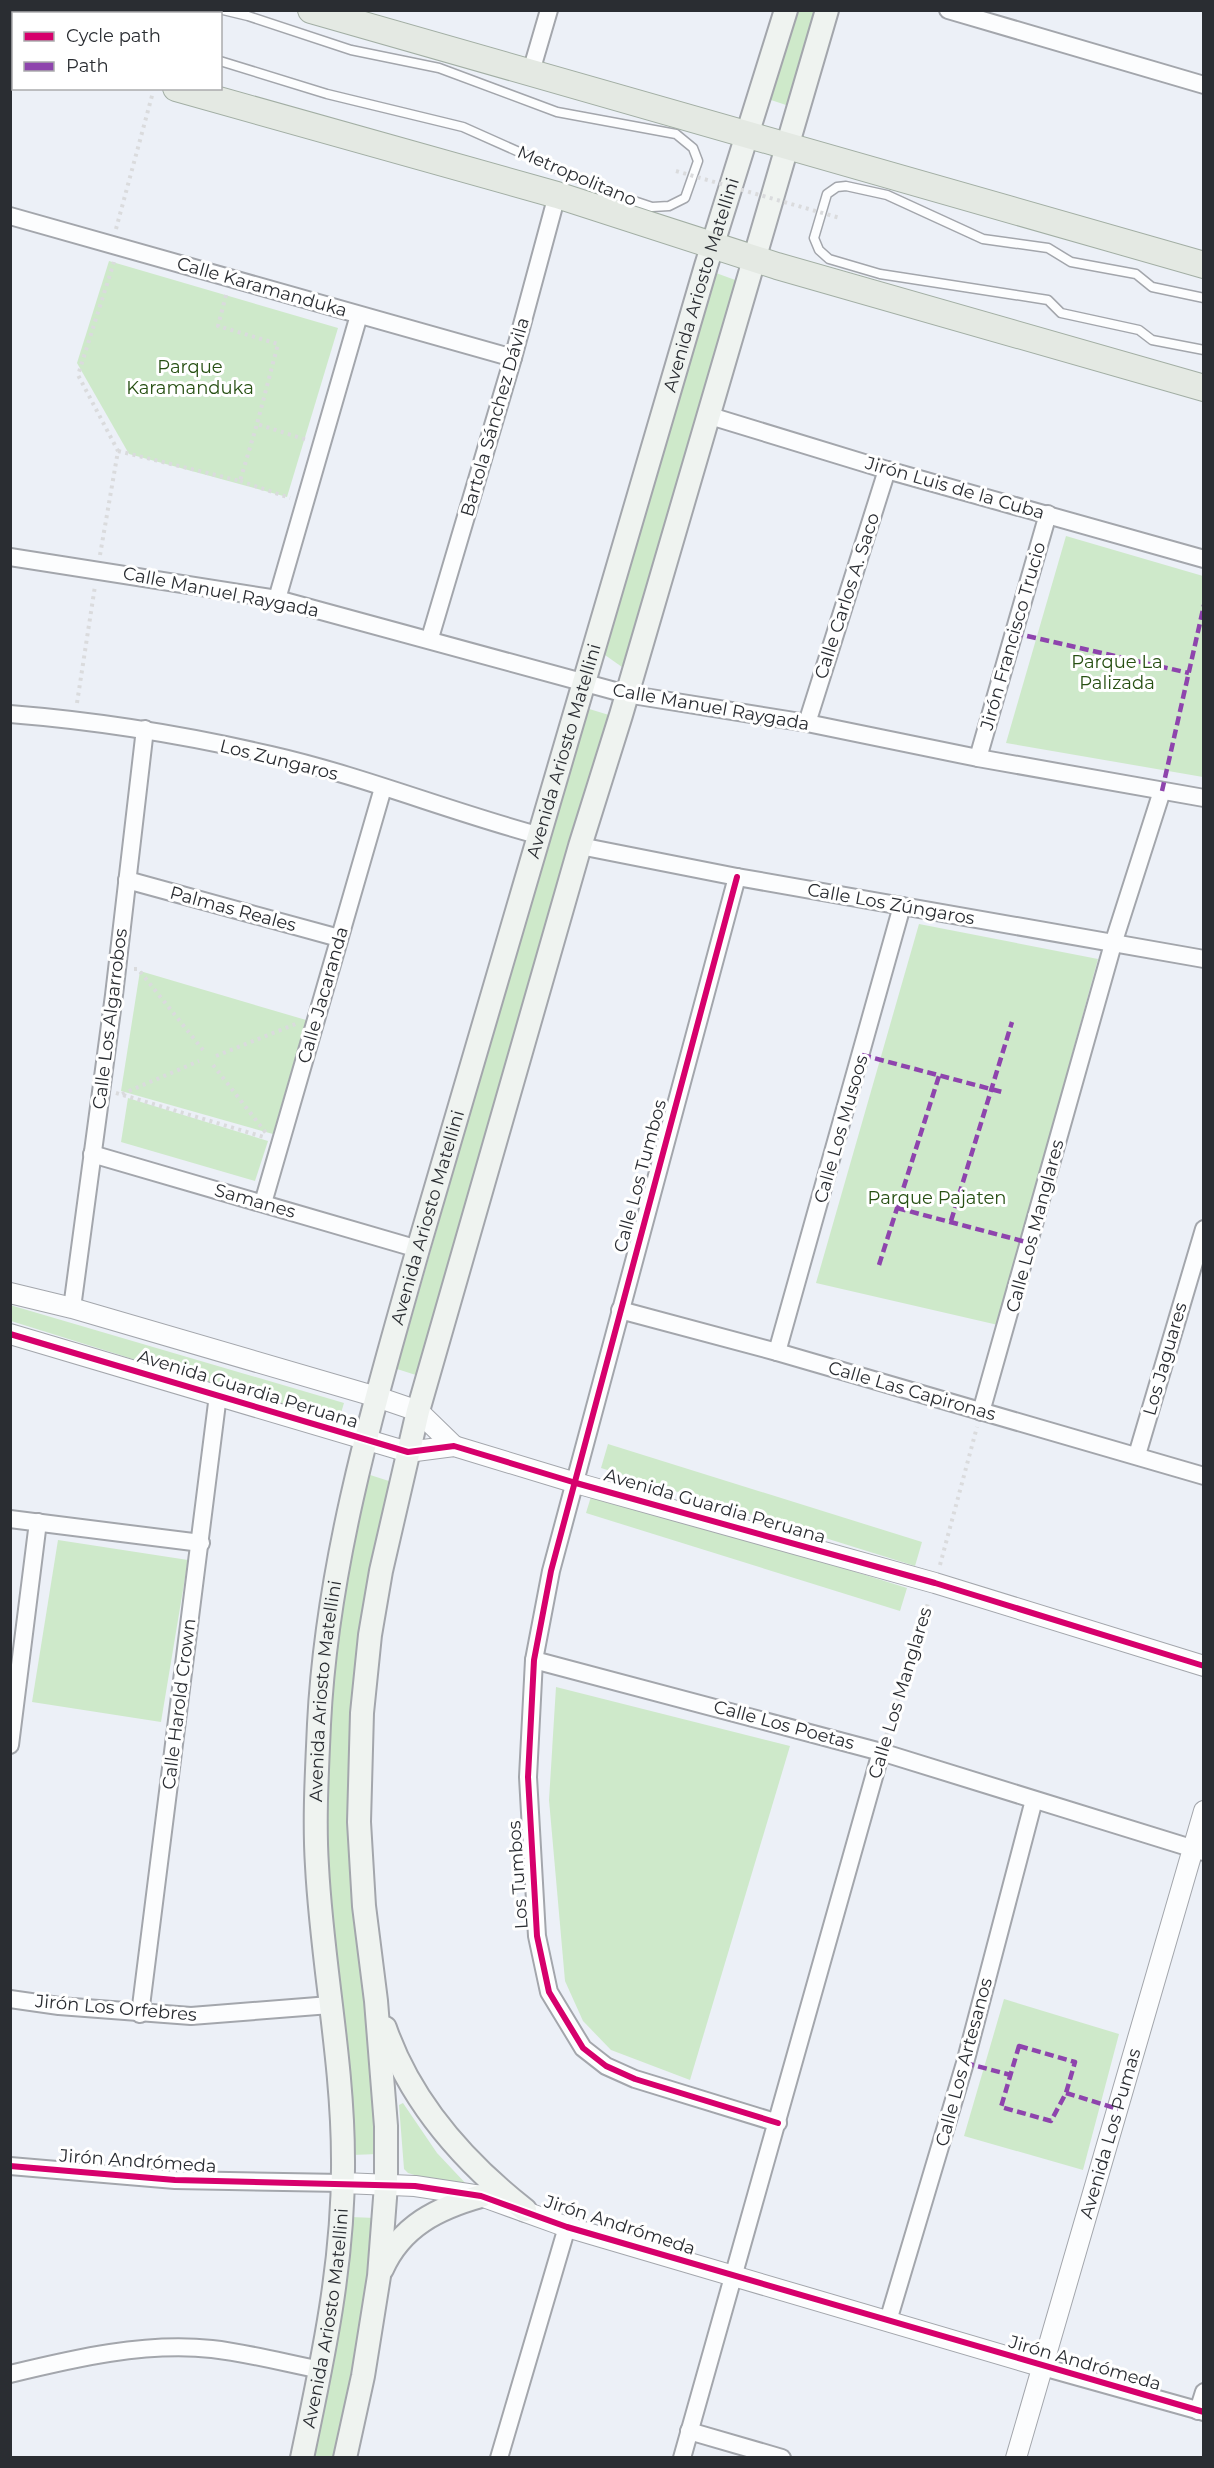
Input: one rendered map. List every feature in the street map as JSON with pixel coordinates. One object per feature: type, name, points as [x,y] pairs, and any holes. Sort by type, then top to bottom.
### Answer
[{"type":"main road","points":[[311,10],[530,75],[1203,265]]},
{"type":"main road","name":"Avenida Ariosto Matellini","points":[[302,2457],[321,2370],[340,2246],[343,2182],[340,2092],[317,1865],[319,1722],[336,1575],[377,1397],[418,1250],[542,836],[583,682],[786,10]]},
{"type":"main road","name":"Avenida Ariosto Matellini","points":[[345,2457],[363,2376],[379,2276],[386,2185],[386,2126],[376,2001],[364,1906],[359,1822],[362,1713],[370,1635],[381,1571],[418,1411],[580,846],[827,10]]},
{"type":"main road","points":[[183,90],[557,195],[713,246],[1203,388]]},
{"type":"main road","points":[[376,2001],[399,2062],[433,2118],[475,2168],[525,2210]]},
{"type":"main road","points":[[379,2276],[393,2249],[419,2222],[452,2205],[482,2196]]},
{"type":"street","points":[[530,75],[549,10]]},
{"type":"street","points":[[948,10],[1203,85]]},
{"type":"street","name":"Bartola Sánchez Dávila","points":[[430,638],[513,358],[557,195]]},
{"type":"street","name":"Calle Karamanduka","points":[[10,216],[513,358]]},
{"type":"street","points":[[277,599],[315,442],[359,315]]},
{"type":"street","name":"Jirón Luis de la Cuba","points":[[707,414],[888,470],[1203,560]]},
{"type":"street","name":"Calle Carlos A. Saco","points":[[807,723],[888,470]]},
{"type":"street","name":"Jirón Francisco Trucio","points":[[978,758],[1048,514]]},
{"type":"street","name":"Calle Manuel Raygada","points":[[10,557],[277,599],[430,638],[626,694],[807,723],[978,758],[1203,798]]},
{"type":"street","name":"Los Zungaros","points":[[10,714],[75,719],[145,729],[272,755],[542,836]]},
{"type":"street","name":"Calle Los Algarrobos","points":[[72,1308],[117,967],[145,729]]},
{"type":"street","name":"Calle Jacaranda","points":[[263,1203],[383,788]]},
{"type":"street","name":"Calle Los Manglares","points":[[981,1412],[1113,944],[1162,791]]},
{"type":"street","name":"Calle Los Zúngaros","points":[[580,846],[736,877],[1203,958]]},
{"type":"street","name":"Calle Los Tumbos","points":[[576,1483],[736,877]]},
{"type":"street","name":"Palmas Reales","points":[[127,880],[339,938]]},
{"type":"street","name":"Calle Los Musoos","points":[[777,1352],[902,906]]},
{"type":"street","name":"Samanes","points":[[92,1154],[418,1250]]},
{"type":"street","name":"Los Jaguares","points":[[1137,1455],[1203,1229]]},
{"type":"street","name":"Avenida Guardia Peruana","points":[[10,1293],[72,1308],[418,1411],[454,1446]]},
{"type":"street","name":"Calle Las Capironas","points":[[620,1310],[777,1352],[1203,1476]]},
{"type":"street","name":"Avenida Guardia Peruana","points":[[10,1334],[408,1452],[454,1446],[576,1483],[935,1583],[1203,1666]]},
{"type":"street","name":"Calle Harold Crown","points":[[140,2014],[218,1395]]},
{"type":"street","name":"Los Tumbos","points":[[576,1483],[551,1571],[534,1659],[528,1777],[532,1878],[540,1956],[547,1984],[557,2008],[584,2048],[606,2066],[635,2079],[778,2122]]},
{"type":"street","points":[[10,1519],[201,1543]]},
{"type":"street","points":[[10,1745],[38,1522]]},
{"type":"street","name":"Calle Los Poetas","points":[[534,1659],[881,1752],[1198,1851]]},
{"type":"street","name":"Calle Los Manglares","points":[[682,2457],[881,1752]]},
{"type":"street","name":"Calle Los Artesanos","points":[[888,2321],[965,2063],[1034,1800]]},
{"type":"street","name":"Avenida Los Pumas","points":[[1016,2457],[1198,1851],[1203,1811]]},
{"type":"street","name":"Jirón Los Orfebres","points":[[10,1999],[140,2014],[191,2016],[330,2005]]},
{"type":"street","name":"Jirón Andrómeda","points":[[10,2166],[175,2180],[343,2182],[415,2186],[482,2196],[567,2227],[1201,2412]]},
{"type":"street","points":[[500,2457],[567,2227]]},
{"type":"street","points":[[10,2374],[75,2358],[120,2351],[190,2348],[213,2349],[321,2370]]},
{"type":"street","points":[[1201,2412],[1203,2392]]},
{"type":"street","points":[[689,2432],[782,2457]]},
{"type":"lane","name":"Metropolitano","points":[[222,62],[327,94],[463,127],[613,194],[652,207],[669,206],[685,198],[698,161],[688,142],[676,134],[557,112],[439,68],[351,50],[223,10]]},
{"type":"lane","points":[[1203,298],[1152,287],[1136,274],[1071,262],[1048,248],[983,239],[887,195],[846,186],[837,187],[827,194],[814,238],[824,255],[837,262],[880,274],[1048,300],[1061,313],[1139,330],[1152,340],[1203,350]]},
{"type":"path","points":[[111,244],[153,90]]},
{"type":"path","points":[[676,171],[840,218]]},
{"type":"path","points":[[126,262],[114,259],[78,375],[118,451],[240,481],[292,498],[295,489]]},
{"type":"path","points":[[227,291],[218,326],[278,344],[240,481]]},
{"type":"path","points":[[257,424],[315,442]]},
{"type":"path","points":[[311,429],[315,442]]},
{"type":"path","points":[[306,450],[315,442]]},
{"type":"path","points":[[117,967],[138,969],[202,1050]]},
{"type":"path","points":[[216,1056],[318,1014]]},
{"type":"path","points":[[122,1095],[199,1061]]},
{"type":"path","points":[[101,1089],[270,1139],[213,1065]]},
{"type":"green space","points":[[797,11],[818,11],[789,106],[771,100]]},
{"type":"green space","name":"Parque Karamanduka","points":[[109,261],[338,328],[287,497],[129,454],[77,363]]},
{"type":"green space","points":[[716,273],[738,281],[622,667],[605,655]]},
{"type":"green space","name":"Parque La Palizada","points":[[1066,536],[1203,576],[1203,777],[1006,743]]},
{"type":"green space","points":[[586,708],[609,715],[419,1376],[397,1369]]},
{"type":"green space","name":"Parque Pajaten","points":[[919,924],[1098,959],[998,1325],[816,1283]]},
{"type":"green space","points":[[140,971],[306,1020],[273,1134],[121,1091]]},
{"type":"green space","points":[[128,1098],[268,1141],[255,1181],[121,1142]]},
{"type":"green space","points":[[10,1305],[344,1403],[338,1423],[11,1321]]},
{"type":"green space","points":[[608,1444],[922,1542],[915,1566],[601,1468]]},
{"type":"green space","points":[[367,1474],[392,1482],[370,1577],[366,2009],[378,2154],[352,2155],[326,1833],[328,1741],[339,1612]]},
{"type":"green space","points":[[593,1490],[907,1588],[900,1611],[586,1513]]},
{"type":"green space","points":[[58,1540],[188,1560],[161,1722],[32,1702]]},
{"type":"green space","points":[[556,1687],[790,1746],[690,2080],[611,2050],[583,2021],[565,1981],[549,1800]]},
{"type":"green space","points":[[1004,1999],[1119,2034],[1083,2170],[964,2136]]},
{"type":"green space","points":[[403,2103],[437,2153],[469,2187],[466,2191],[408,2173],[404,2169],[399,2105]]},
{"type":"green space","points":[[351,2217],[375,2218],[365,2314],[335,2457],[311,2458]]},
{"type":"marked path","points":[[1162,791],[1204,605]]},
{"type":"marked path","points":[[1014,633],[1189,673]]},
{"type":"marked path","points":[[951,1221],[1012,1022]]},
{"type":"marked path","points":[[862,1055],[1002,1092]]},
{"type":"marked path","points":[[879,1265],[939,1076]]},
{"type":"marked path","points":[[897,1208],[1030,1243]]},
{"type":"marked path","points":[[1019,2046],[1075,2062],[1066,2093],[1051,2121],[1001,2107],[1019,2046]]},
{"type":"marked path","points":[[965,2063],[1011,2075]]},
{"type":"marked path","points":[[1066,2093],[1118,2109]]},
{"type":"cycle path","points":[[737,877],[551,1571],[534,1660],[528,1777],[537,1936],[549,1992],[583,2048],[606,2066],[635,2079],[778,2123]]},
{"type":"cycle path","points":[[10,1334],[408,1452],[454,1446],[576,1483],[935,1583],[1204,1666]]},
{"type":"cycle path","points":[[10,2166],[175,2180],[415,2186],[481,2196],[567,2227],[1204,2412]]}]
